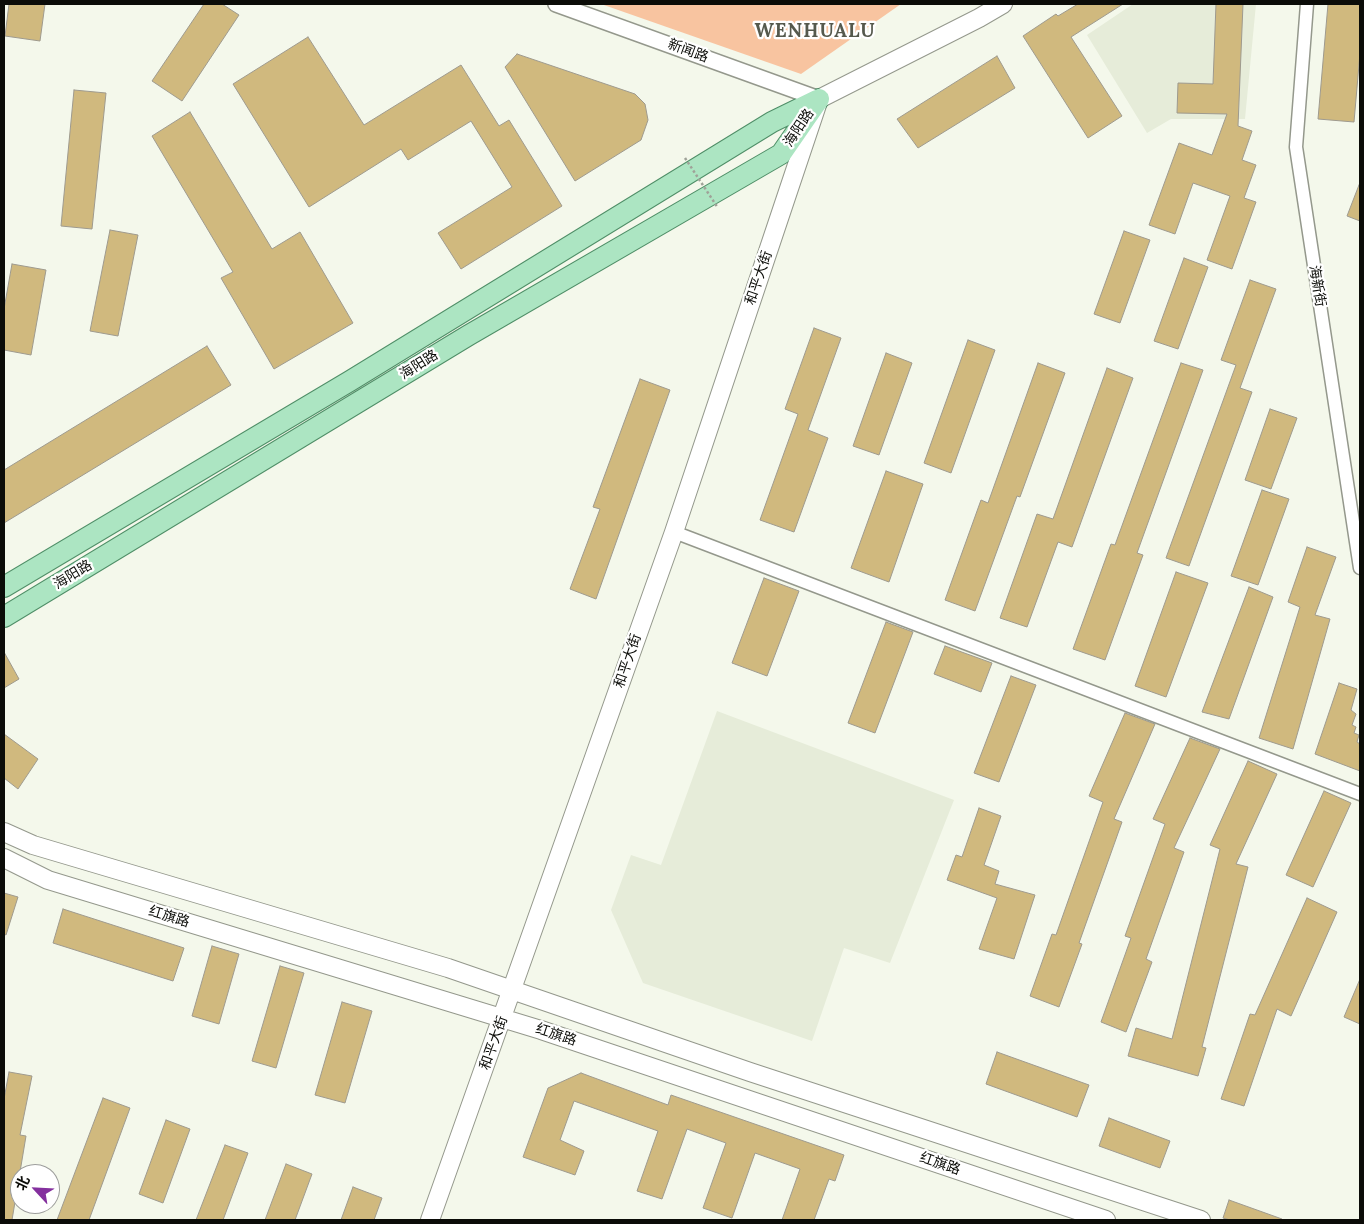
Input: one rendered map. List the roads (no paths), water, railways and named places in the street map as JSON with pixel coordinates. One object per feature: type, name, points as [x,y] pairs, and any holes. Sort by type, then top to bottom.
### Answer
[{"type":"main road","name":"海阳路","points":[[4,587],[350,381],[772,122],[979,18],[1003,4]]},
{"type":"main road","name":"海阳路","points":[[4,617],[469,335],[781,154],[819,99]]},
{"type":"main road","name":"和平大街","points":[[430,1220],[674,532],[819,99]]},
{"type":"main road","points":[[4,832],[33,845],[375,945],[1201,1220]]},
{"type":"main road","name":"红旗路","points":[[4,858],[48,880],[503,1018],[1106,1220]]},
{"type":"street","name":"新闻路","points":[[556,4],[819,99]]},
{"type":"street","name":"海新街","points":[[1308,4],[1296,147],[1360,568]]},
{"type":"street","points":[[674,532],[1360,794]]},
{"type":"district","name":"WENHUALU","points":[[815,32]]}]
